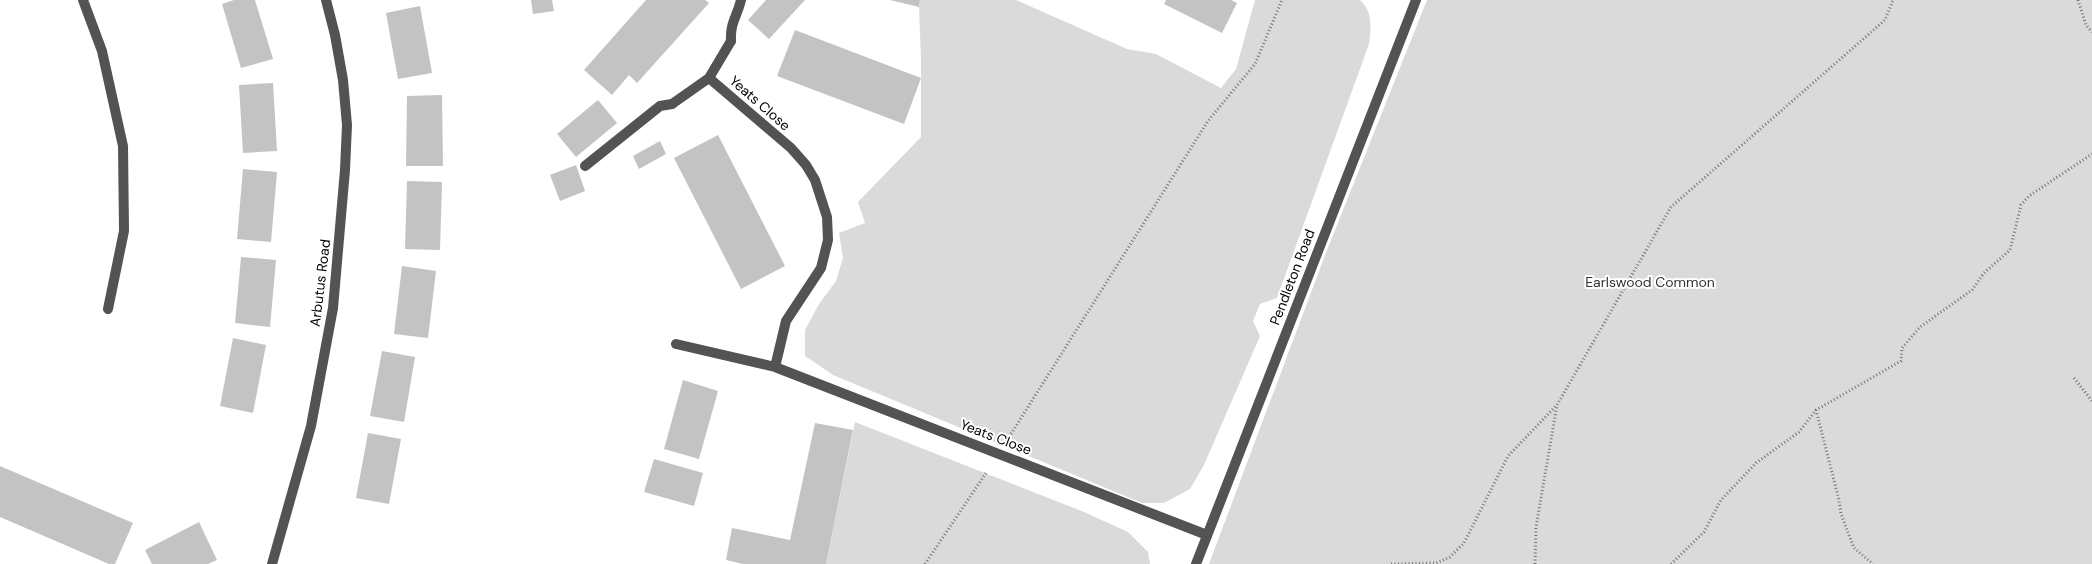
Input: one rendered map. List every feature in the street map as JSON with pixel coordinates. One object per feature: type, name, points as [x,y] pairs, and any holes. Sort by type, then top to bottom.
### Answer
[{"type":"street","points":[[83,0],[102,51],[123,146],[124,231],[108,309]]},
{"type":"street","name":"Arbutus Road","points":[[272,564],[311,426],[333,308],[347,125],[343,80],[335,35],[326,0]]},
{"type":"street","name":"Yeats Close","points":[[585,166],[660,106],[672,104],[709,78],[731,41],[730,25],[738,13],[742,0]]},
{"type":"street","name":"Pendleton Road","points":[[1196,564],[1416,0]]},
{"type":"street","name":"Yeats Close","points":[[709,78],[791,148],[806,164],[814,180],[826,217],[828,240],[821,268],[786,321],[775,367]]},
{"type":"street","name":"Yeats Close","points":[[676,344],[775,367],[999,453],[1207,536]]},
{"type":"path","points":[[925,564],[999,453],[1208,121],[1255,64],[1282,0]]},
{"type":"path","points":[[1391,564],[1436,563],[1450,557],[1464,543],[1508,456],[1557,405],[1671,207],[1886,20],[1893,0]]},
{"type":"path","points":[[2078,0],[2086,25],[2092,32]]},
{"type":"path","points":[[1671,564],[1704,532],[1722,500],[1756,463],[1799,432],[1816,410],[1900,361],[1902,348],[1920,327],[1972,290],[1984,273],[2010,250],[2021,205],[2029,196],[2092,154]]},
{"type":"path","points":[[2074,378],[2092,401]]},
{"type":"path","points":[[1535,564],[1536,527],[1557,405]]},
{"type":"path","points":[[1816,410],[1840,500],[1841,514],[1854,548],[1873,564]]},
{"type":"green space","points":[[920,0],[1016,0],[1127,49],[1156,54],[1221,88],[1236,69],[1255,0],[1360,0],[1367,9],[1370,26],[1369,44],[1277,298],[1260,304],[1253,321],[1260,336],[1204,465],[1190,489],[1164,503],[1142,503],[833,375],[805,356],[805,330],[819,304],[836,281],[843,258],[839,233],[865,223],[858,202],[921,137]]},
{"type":"green space","name":"Earlswood Common","points":[[1427,0],[2092,0],[2092,564],[1209,564],[1327,250]]},
{"type":"green space","points":[[855,422],[1084,512],[1128,532],[1148,552],[1150,564],[826,564]]},
{"type":"building","points":[[234,0],[255,0],[273,59],[241,68],[222,4]]},
{"type":"building","points":[[531,0],[552,0],[554,11],[533,14]]},
{"type":"building","points":[[646,0],[705,0],[709,3],[637,83],[629,75],[612,95],[584,70]]},
{"type":"building","points":[[766,0],[805,0],[769,39],[748,20]]},
{"type":"building","points":[[890,0],[920,0],[919,7]]},
{"type":"building","points":[[1166,0],[1231,0],[1237,3],[1222,33],[1164,4]]},
{"type":"building","points":[[420,6],[432,73],[398,79],[386,13]]},
{"type":"building","points":[[795,30],[921,78],[904,124],[777,76]]},
{"type":"building","points":[[273,83],[277,151],[243,153],[239,85]]},
{"type":"building","points":[[442,95],[443,166],[406,166],[407,96]]},
{"type":"building","points":[[598,100],[617,123],[576,157],[557,134]]},
{"type":"building","points":[[718,135],[785,266],[741,289],[674,158]]},
{"type":"building","points":[[660,141],[666,154],[639,169],[633,156]]},
{"type":"building","points":[[576,165],[585,191],[560,201],[550,175]]},
{"type":"building","points":[[243,169],[277,172],[271,242],[237,239]]},
{"type":"building","points":[[407,181],[442,182],[440,250],[405,249]]},
{"type":"building","points":[[241,257],[276,260],[270,327],[235,323]]},
{"type":"building","points":[[402,266],[436,271],[428,338],[394,334]]},
{"type":"building","points":[[233,338],[266,345],[253,413],[220,406]]},
{"type":"building","points":[[382,351],[415,357],[404,422],[370,416]]},
{"type":"building","points":[[683,380],[718,391],[699,459],[664,449]]},
{"type":"building","points":[[815,423],[853,430],[826,564],[743,564],[726,560],[732,528],[790,540]]},
{"type":"building","points":[[368,433],[401,439],[389,504],[356,498]]},
{"type":"building","points":[[654,459],[703,473],[694,506],[644,492]]},
{"type":"building","points":[[0,466],[133,523],[115,564],[109,564],[0,517]]},
{"type":"building","points":[[199,522],[217,560],[208,564],[152,564],[145,550]]}]
